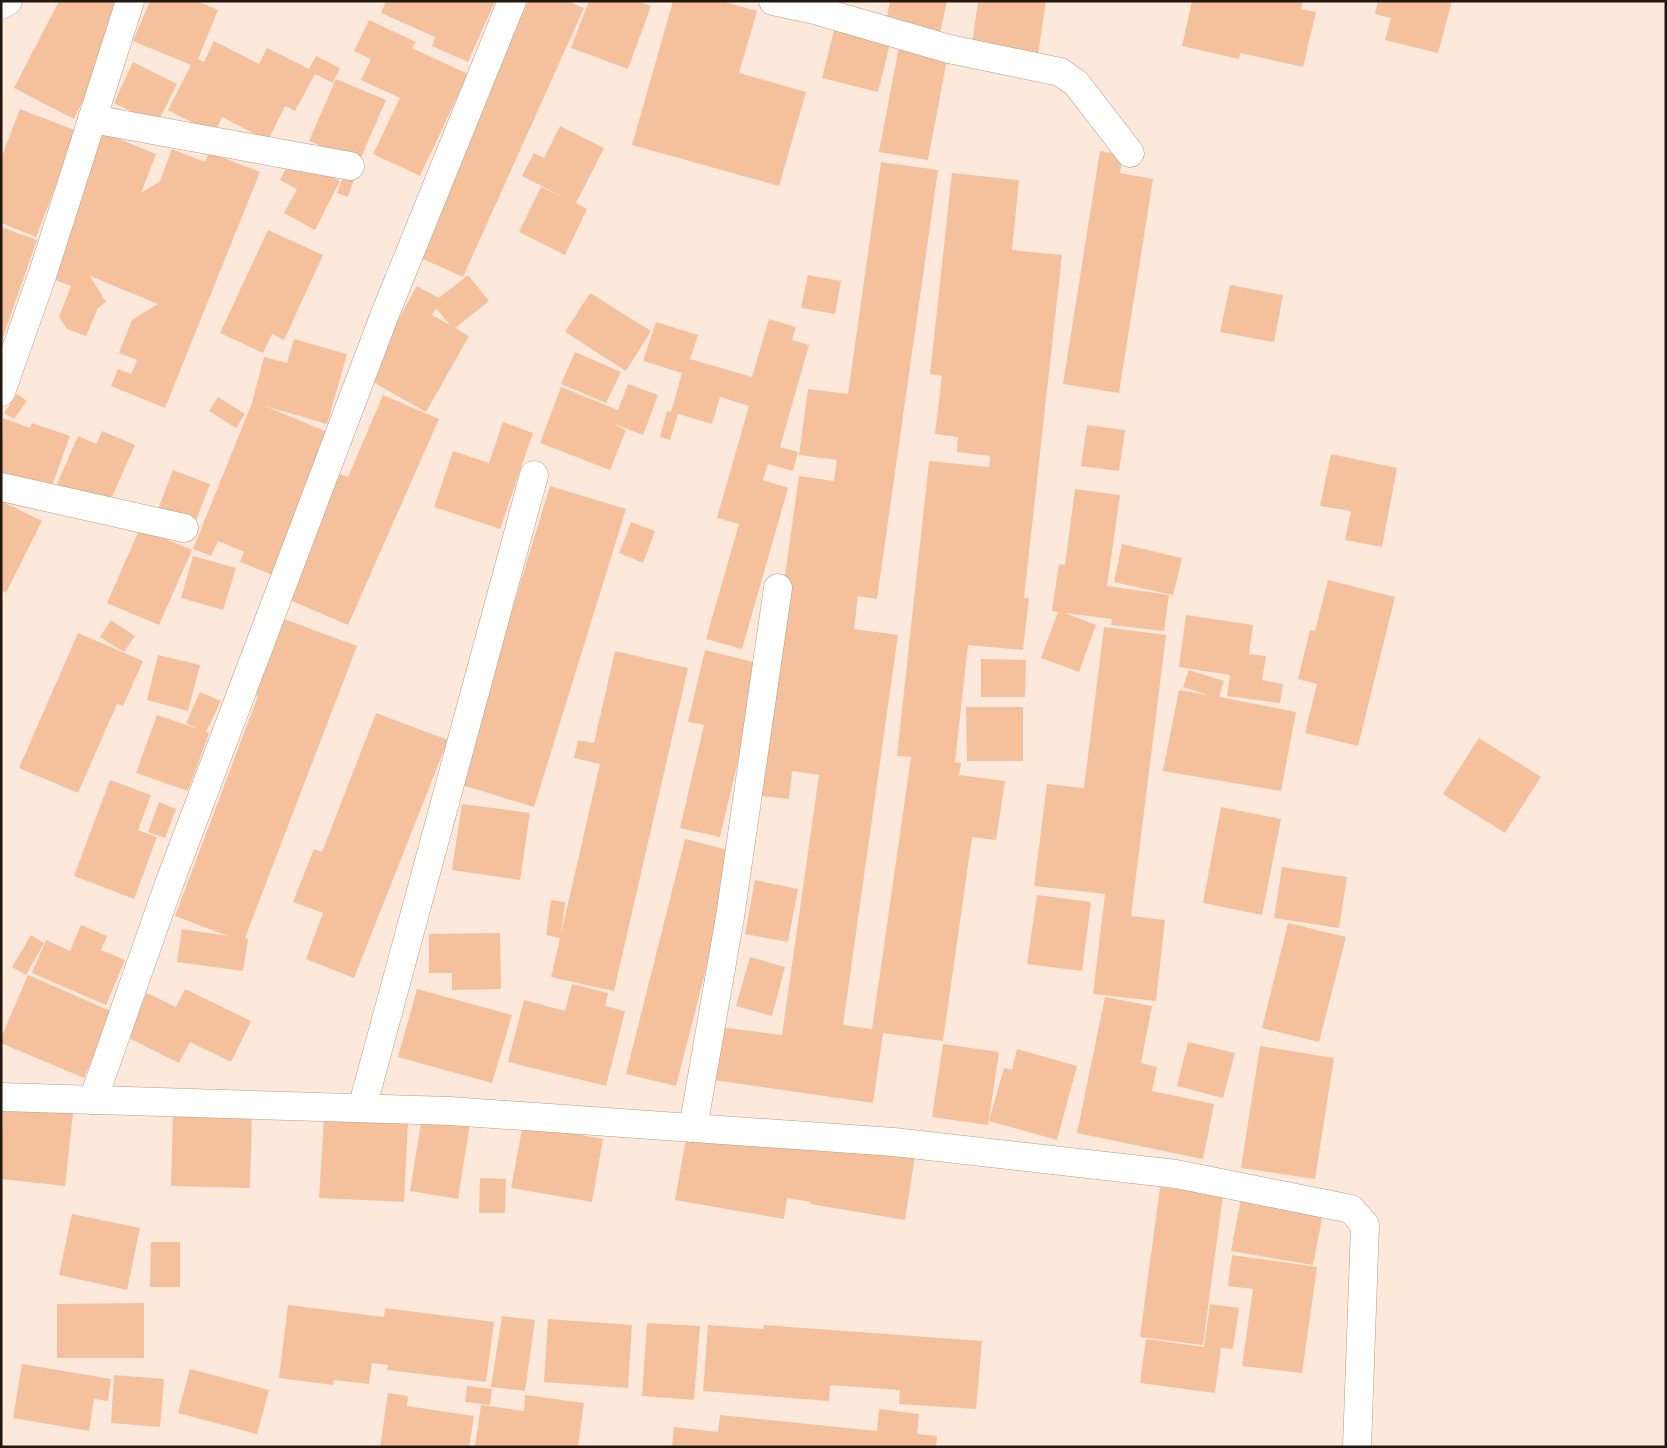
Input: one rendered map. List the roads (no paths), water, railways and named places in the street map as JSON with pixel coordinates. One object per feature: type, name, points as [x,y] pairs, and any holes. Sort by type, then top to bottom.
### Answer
[{"type":"street","points":[[1,5],[8,1]]},
{"type":"street","points":[[1,392],[130,1]]},
{"type":"street","points":[[93,1100],[169,884],[378,332],[512,1]]},
{"type":"street","points":[[773,1],[816,6],[948,49],[1060,72],[1076,83],[1130,152]]},
{"type":"street","points":[[92,119],[350,166]]},
{"type":"street","points":[[362,1108],[534,475]]},
{"type":"street","points":[[1,487],[184,528]]},
{"type":"street","points":[[692,1128],[730,916],[778,588]]},
{"type":"street","points":[[1,1097],[450,1111],[894,1142],[1176,1174],[1351,1208],[1365,1224],[1357,1447]]}]
